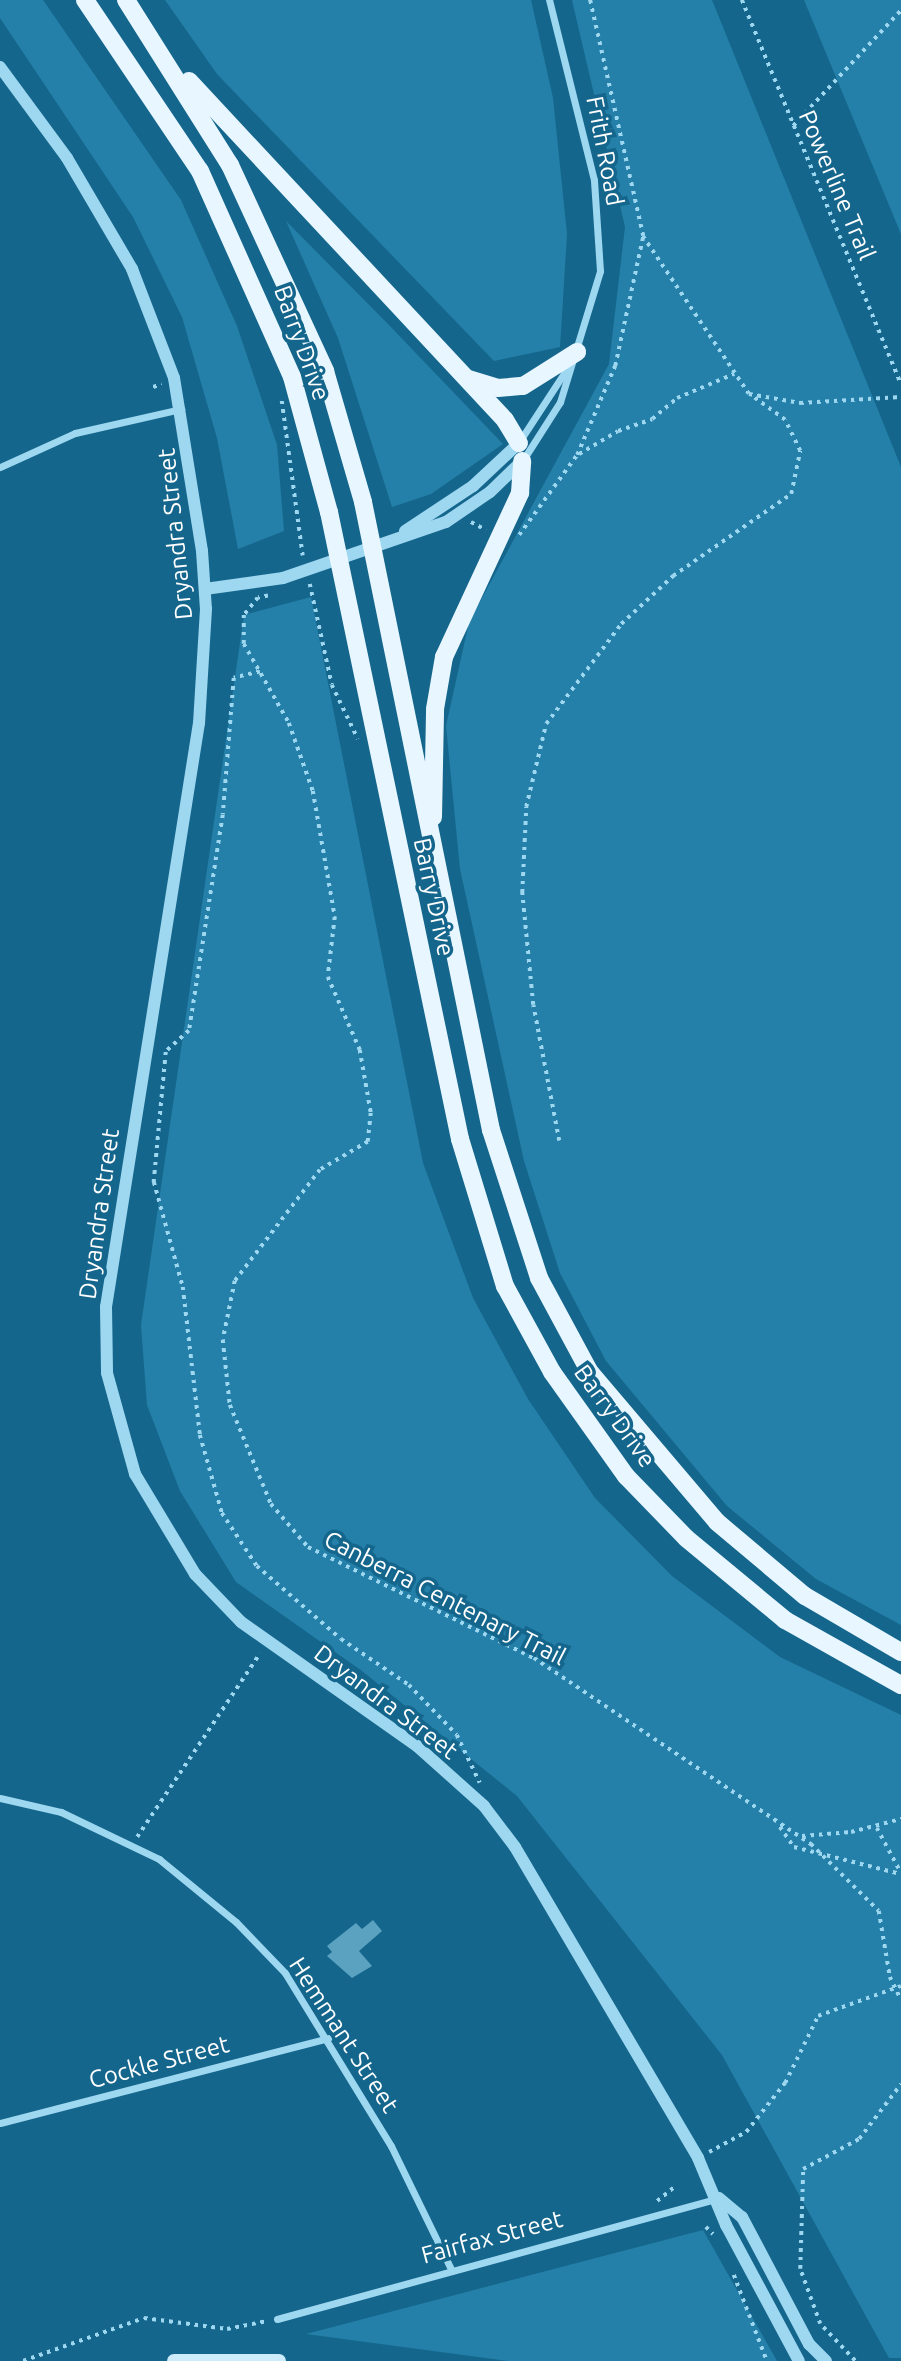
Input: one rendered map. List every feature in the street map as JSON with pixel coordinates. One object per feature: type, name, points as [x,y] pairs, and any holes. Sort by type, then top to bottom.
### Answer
[{"type":"main road","name":"Barry Drive","points":[[85,0],[200,171],[292,377],[329,512],[460,1139],[505,1286],[552,1372],[618,1466],[686,1538],[785,1620],[901,1685]]},
{"type":"main road","name":"Barry Drive","points":[[126,0],[165,55],[273,248],[325,371],[363,502],[435,868],[491,1130],[539,1278],[589,1371],[717,1522],[805,1596],[901,1651]]},
{"type":"main road","points":[[165,55],[505,420],[520,452],[524,481],[451,637],[438,685],[432,763],[435,868]]},
{"type":"main road","points":[[466,377],[489,387],[523,386],[577,352]]},
{"type":"main road","points":[[174,2361],[279,2361]]},
{"type":"street","name":"Frith Road","points":[[205,589],[283,578],[454,518],[554,417],[577,352],[600,271],[594,180],[549,0]]},
{"type":"street","name":"Dryandra Street","points":[[0,66],[109,223],[132,269],[181,409],[205,589],[199,723],[111,1253],[107,1373],[135,1474],[195,1574],[241,1622],[416,1746],[484,1806],[515,1847],[698,2158],[719,2198],[726,2225],[799,2361]]},
{"type":"street","name":"Frith Road","points":[[391,541],[520,452],[577,352]]},
{"type":"street","points":[[0,467],[75,433],[181,409]]},
{"type":"street","name":"Hemmant Street","points":[[0,1798],[61,1812],[159,1860],[236,1922],[285,1973],[328,2039],[391,2146],[452,2271]]},
{"type":"street","name":"Cockle Street","points":[[0,2123],[328,2039]]},
{"type":"street","name":"Dryandra Street","points":[[719,2198],[742,2217],[809,2344],[825,2361]]},
{"type":"street","name":"Fairfax Street","points":[[277,2319],[719,2198]]},
{"type":"path","name":"Powerline Trail","points":[[742,0],[901,383]]},
{"type":"path","points":[[793,126],[901,10]]},
{"type":"path","points":[[559,1141],[533,1005],[522,893],[526,807],[546,724],[621,624],[673,576],[790,494],[800,451],[785,420],[749,394],[734,374],[643,236]]},
{"type":"path","points":[[577,456],[618,431],[652,419],[677,398],[734,374]]},
{"type":"path","points":[[292,377],[280,405],[298,533]]},
{"type":"path","points":[[749,394],[800,403],[901,397]]},
{"type":"path","points":[[464,520],[499,537]]},
{"type":"path","points":[[304,586],[316,582]]},
{"type":"path","name":"Canberra Centenary Trail","points":[[273,595],[258,598],[244,615],[244,644],[289,723],[313,792],[335,917],[328,977],[360,1050],[371,1113],[368,1142],[320,1170],[235,1281],[223,1340],[230,1405],[271,1504],[308,1547],[534,1658],[780,1827],[800,1836],[879,1911],[896,1990],[901,2000]]},
{"type":"path","points":[[316,612],[332,685],[361,746]]},
{"type":"path","points":[[260,672],[234,678],[222,815],[189,1031],[166,1052],[154,1182],[183,1287],[200,1435],[222,1513],[257,1566],[341,1639],[409,1685],[457,1735],[479,1776],[484,1806]]},
{"type":"path","points":[[131,1846],[260,1653]]},
{"type":"path","points":[[800,1836],[877,1828],[901,1819]]},
{"type":"path","points":[[780,1827],[794,1847],[823,1856],[900,1872]]},
{"type":"path","points":[[877,1828],[900,1872]]},
{"type":"path","points":[[698,2158],[746,2132],[785,2083],[818,2016],[901,1986]]},
{"type":"path","points":[[855,2361],[820,2324],[800,2269],[803,2169],[859,2140],[901,2084]]},
{"type":"path","points":[[705,2227],[718,2240]]},
{"type":"path","points":[[729,2265],[767,2361]]},
{"type":"path","points":[[23,2361],[144,2318],[227,2329],[277,2319]]},
{"type":"shaded area","points":[[0,0],[43,0],[181,200],[237,326],[277,445],[284,531],[238,549],[217,438],[182,317],[133,217],[0,18]]},
{"type":"shaded area","points":[[165,0],[531,0],[553,98],[567,234],[560,347],[494,361],[217,74]]},
{"type":"shaded area","points":[[572,0],[712,0],[901,467],[901,1625],[816,1579],[727,1506],[606,1361],[560,1273],[524,1161],[460,869],[446,726],[469,622],[609,364],[625,227]]},
{"type":"shaded area","points":[[804,0],[901,0],[901,234]]},
{"type":"shaded area","points":[[286,221],[503,444],[431,494],[392,507],[338,338]]},
{"type":"shaded area","points":[[311,597],[423,1163],[473,1298],[528,1399],[595,1498],[672,1576],[780,1657],[901,1715],[901,2358],[889,2358],[722,2055],[517,1796],[362,1671],[236,1582],[180,1491],[147,1405],[141,1325],[244,615]]},
{"type":"shaded area","points":[[703,2230],[777,2361],[508,2361],[306,2334]]},
{"type":"building","points":[[373,1920],[382,1931],[359,1951],[372,1966],[352,1978],[327,1956],[332,1952],[327,1946],[356,1923],[362,1929]]}]
